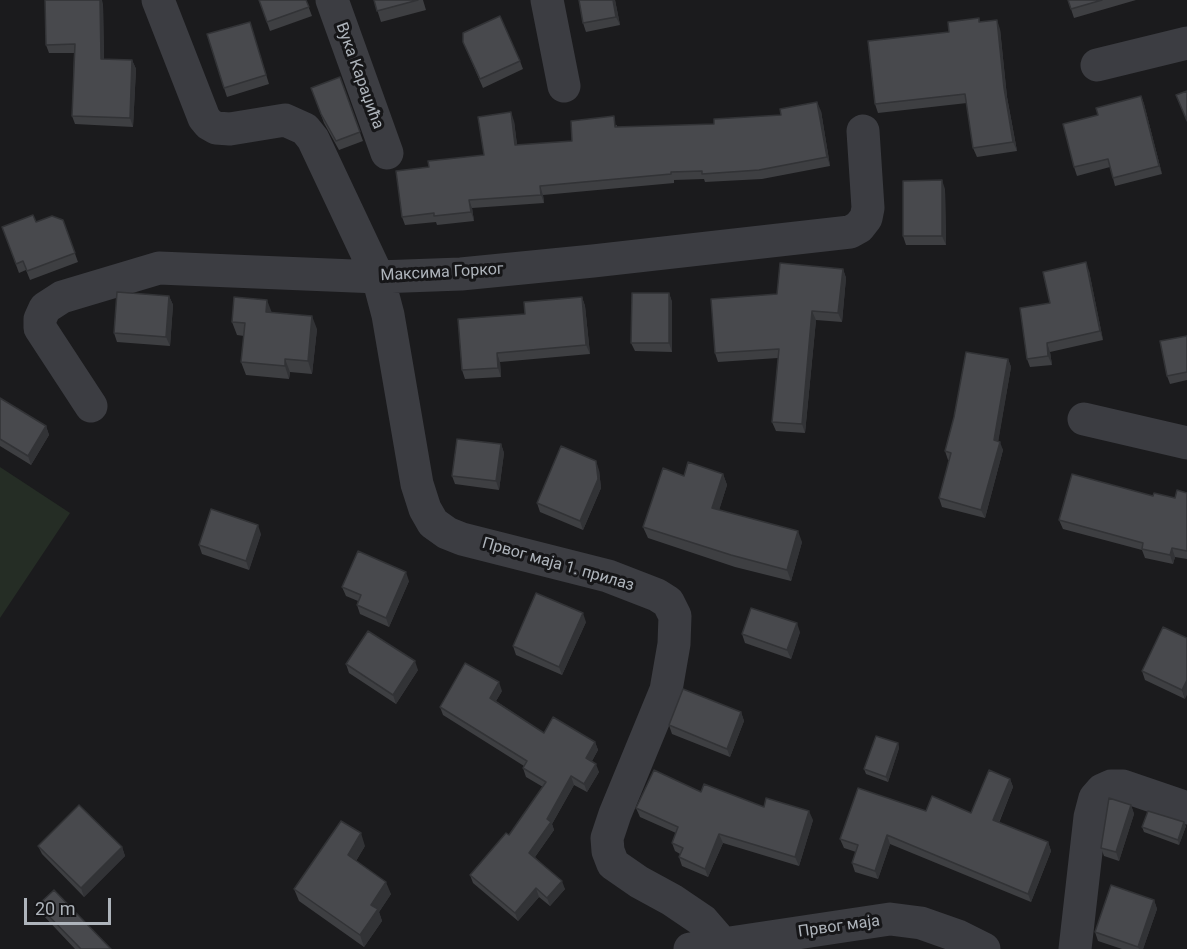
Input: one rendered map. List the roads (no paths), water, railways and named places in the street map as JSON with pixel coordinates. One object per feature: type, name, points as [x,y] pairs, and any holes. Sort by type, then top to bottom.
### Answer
[{"type":"street","name":"Првог маја 1. прилаз","points":[[158,0],[204,118],[209,124],[216,128],[230,129],[285,120],[305,129],[313,139],[378,277],[388,315],[417,484],[425,510],[433,523],[447,533],[462,539],[608,576],[668,602],[675,616],[674,644],[666,690],[615,814],[607,838],[608,851],[613,864],[702,921],[723,944]]},
{"type":"street","name":"Вука Караџића","points":[[332,0],[387,153]]},
{"type":"street","points":[[547,0],[564,86]]},
{"type":"street","points":[[1097,65],[1187,43]]},
{"type":"street","name":"Максима Горког","points":[[91,406],[40,328],[40,319],[45,308],[62,297],[159,268],[378,277],[461,274],[850,232],[859,227],[866,218],[868,208],[863,131]]},
{"type":"street","points":[[1084,419],[1187,443]]},
{"type":"street","points":[[1075,949],[1090,817],[1095,798],[1102,790],[1111,786],[1123,786],[1187,808]]},
{"type":"street","name":"Првог маја","points":[[690,949],[890,920],[921,923],[958,936],[984,949]]}]
